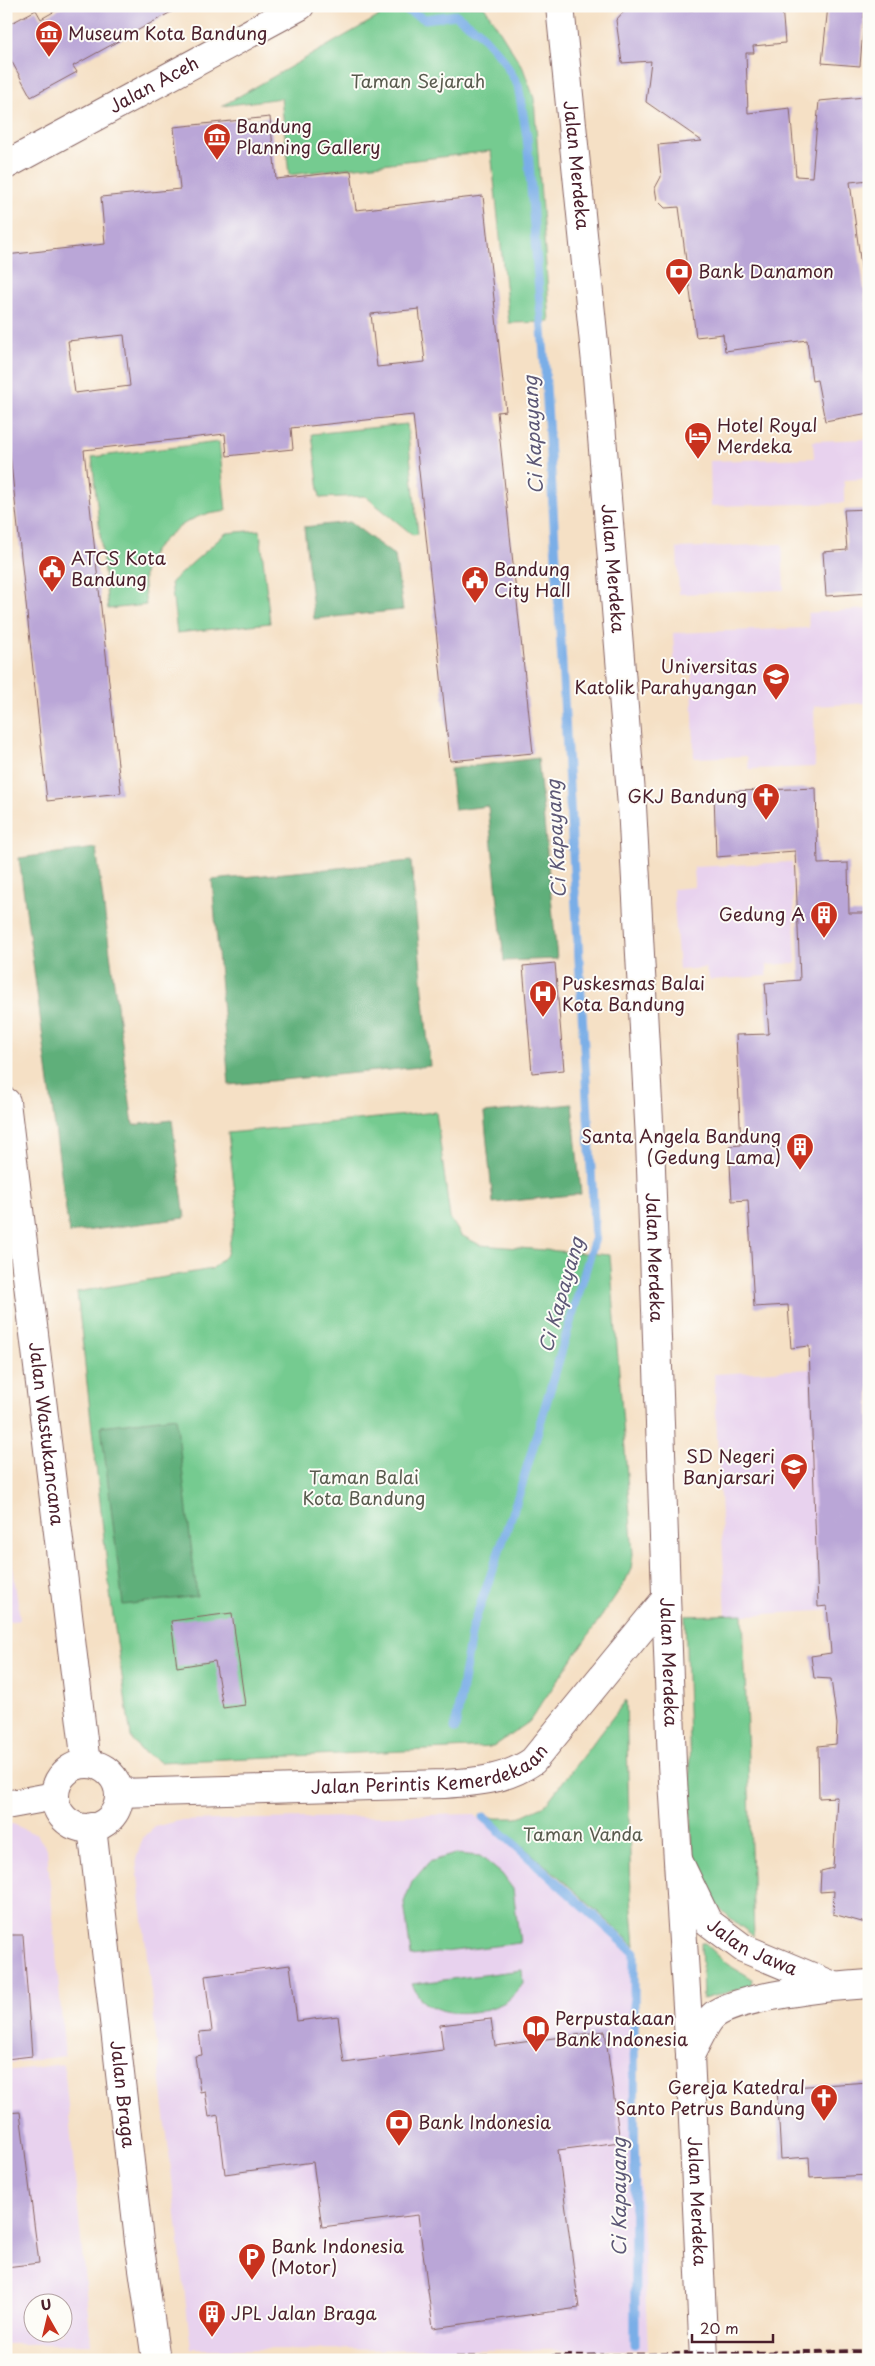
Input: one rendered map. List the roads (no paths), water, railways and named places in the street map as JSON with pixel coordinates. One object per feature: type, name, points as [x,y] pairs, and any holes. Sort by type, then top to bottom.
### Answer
[{"type":"main road","name":"Jalan Aceh","points":[[6,165],[300,6]]},
{"type":"main road","name":"Jalan Merdeka","points":[[560,6],[596,363],[632,806],[650,1140],[665,1600],[677,1858],[690,2055],[704,2360]]},
{"type":"main road","name":"Jalan Wastukancana","points":[[6,1102],[86,1764]]},
{"type":"main road","name":"Jalan Perintis Kemerdekaan","points":[[119,1793],[444,1784],[487,1781],[522,1769],[533,1761],[665,1600]]},
{"type":"main road","points":[[86,1764],[98,1766],[109,1772],[116,1782],[119,1793],[119,1803],[110,1819],[102,1825],[92,1827],[74,1826],[66,1820],[56,1806],[54,1796],[56,1786],[61,1778],[76,1766],[86,1764]]},
{"type":"main road","points":[[6,1805],[54,1796]]},
{"type":"main road","name":"Jalan Braga","points":[[92,1827],[139,2240],[156,2360]]},
{"type":"main road","name":"Jalan Jawa","points":[[677,1858],[708,1922],[744,1948],[834,1986]]},
{"type":"main road","name":"Jalan Jawa","points":[[690,2055],[713,2016],[734,2004],[834,1986],[869,1984]]},
{"type":"waterway","name":"Ci Kapayang","points":[[397,6],[425,19],[456,15],[478,31],[502,58],[518,85],[527,137],[545,368],[595,1238],[520,1491],[472,1629],[455,1729]]},
{"type":"waterway","name":"Ci Kapayang","points":[[484,1817],[634,1952],[635,2344]]},
{"type":"railway","points":[[324,2360],[869,2351]]},
{"type":"place","name":"Museum Kota Bandung","points":[[49,58]]},
{"type":"place","name":"Bandung Planning Gallery","points":[[217,161]]},
{"type":"place","name":"Bank Danamon","points":[[679,296]]},
{"type":"place","name":"Hotel Royal Merdeka","points":[[698,460]]},
{"type":"place","name":"ATCS Kota Bandung","points":[[52,593]]},
{"type":"place","name":"Bandung City Hall","points":[[475,604]]},
{"type":"place","name":"Universitas Katolik Parahyangan","points":[[776,701]]},
{"type":"place","name":"GKJ Bandung","points":[[766,821]]},
{"type":"place","name":"Gedung A","points":[[824,939]]},
{"type":"place","name":"Puskesmas Balai Kota Bandung","points":[[543,1018]]},
{"type":"place","name":"Santa Angela Bandung (Gedung Lama)","points":[[800,1171]]},
{"type":"place","name":"SD Negeri Banjarsari","points":[[794,1491]]},
{"type":"place","name":"Perpustakaan Bank Indonesia","points":[[536,2053]]},
{"type":"place","name":"Gereja Katedral Santo Petrus Bandung","points":[[824,2122]]},
{"type":"place","name":"Bank Indonesia","points":[[399,2147]]},
{"type":"place","name":"Bank Indonesia (Motor)","points":[[252,2281]]},
{"type":"place","name":"JPL Jalan Braga","points":[[212,2338]]},
{"type":"park label","name":"Taman Sejarah","points":[[418,82]]},
{"type":"park label","name":"Taman Balai Kota Bandung","points":[[364,1488]]},
{"type":"park label","name":"Taman Vanda","points":[[583,1835]]}]
